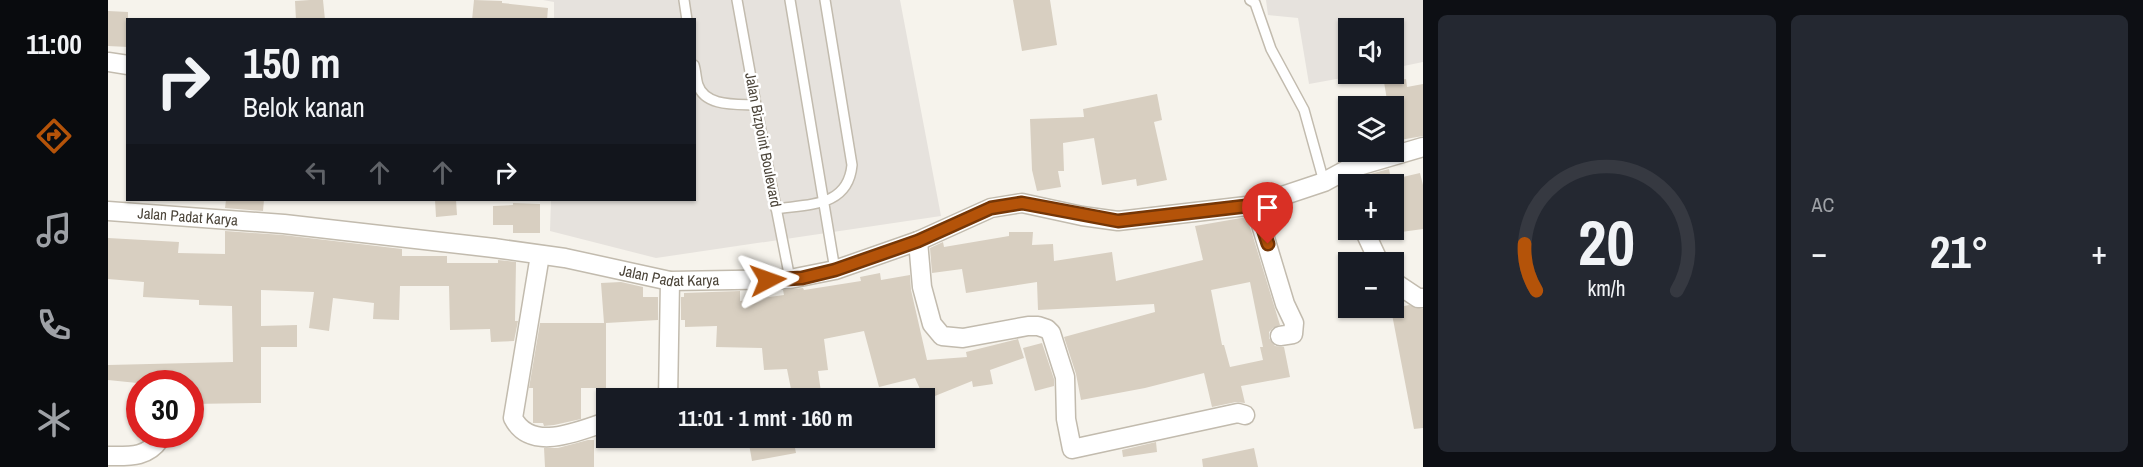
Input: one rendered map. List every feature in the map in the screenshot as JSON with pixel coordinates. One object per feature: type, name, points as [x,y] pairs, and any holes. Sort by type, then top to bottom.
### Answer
[{"type":"street","points":[[108,62],[126,65]]},
{"type":"street","name":"Jalan Padat Karya","points":[[1356,174],[1423,147]]},
{"type":"street","name":"Jalan Padat Karya","points":[[108,212],[151,207],[566,258],[670,281],[790,279],[835,270],[918,241],[991,208],[1022,203],[1118,221],[1255,205],[1338,179]]},
{"type":"street","points":[[1255,205],[1285,304],[1294,323],[1293,334],[1280,336]]},
{"type":"street","points":[[918,241],[922,287],[932,324],[942,336],[963,338],[1028,326],[1043,327],[1051,333],[1065,377],[1066,419],[1072,448],[1238,413],[1245,415]]},
{"type":"street","points":[[540,255],[513,418],[518,428],[549,438],[596,425]]},
{"type":"street","points":[[668,388],[670,281]]},
{"type":"street","points":[[1404,289],[1418,298],[1423,298]]},
{"type":"street","points":[[108,456],[145,454],[153,448]]},
{"type":"lane","points":[[684,0],[687,18]]},
{"type":"lane","name":"Jalan Bizpoint Boulevard","points":[[737,0],[790,279]]},
{"type":"lane","points":[[790,0],[835,270]]},
{"type":"lane","points":[[777,209],[824,202],[840,194],[851,178],[852,165],[825,0]]},
{"type":"lane","points":[[1250,0],[1255,3],[1271,49],[1304,110],[1324,182]]},
{"type":"lane","points":[[696,76],[698,87],[707,97],[719,103],[756,105]]},
{"type":"shaded area","points":[[543,0],[900,0],[941,216],[656,258],[550,231],[551,201],[696,201],[696,18],[554,18],[554,2]]},
{"type":"shaded area","points":[[1266,0],[1423,0],[1423,62],[1404,66],[1404,18],[1338,18],[1338,79],[1309,84],[1298,18],[1268,15]]},
{"type":"building","points":[[323,0],[325,18],[296,18],[295,1]]},
{"type":"building","points":[[474,0],[502,1],[502,3],[548,8],[547,18],[472,18]]},
{"type":"building","points":[[1013,0],[1050,0],[1057,45],[1022,51]]},
{"type":"building","points":[[108,11],[128,12],[126,47],[108,46]]},
{"type":"building","points":[[1406,79],[1407,87],[1423,84],[1423,136],[1404,139],[1404,96],[1386,96],[1384,84],[1404,84]]},
{"type":"building","points":[[1157,94],[1162,120],[1154,122],[1167,180],[1137,186],[1136,179],[1102,185],[1094,138],[1063,143],[1064,171],[1058,171],[1061,187],[1037,191],[1032,170],[1030,119],[1084,117],[1083,109]]},
{"type":"building","points":[[1389,169],[1390,174],[1370,174]]},
{"type":"building","points":[[1420,173],[1423,185],[1423,229],[1404,232],[1404,177]]},
{"type":"building","points":[[226,201],[264,201],[263,211],[225,208]]},
{"type":"building","points":[[435,201],[456,201],[457,215],[436,217]]},
{"type":"building","points":[[513,203],[540,204],[540,233],[513,233],[513,225],[493,225],[493,206],[513,205]]},
{"type":"building","points":[[1247,217],[1280,325],[1269,332],[1269,338],[1275,346],[1284,347],[1290,377],[1241,386],[1245,403],[1236,402],[1212,407],[1204,373],[1145,388],[1081,400],[1076,374],[1064,337],[1155,312],[1154,304],[1038,310],[1037,282],[966,293],[962,269],[932,273],[930,248],[943,242],[944,247],[1009,236],[1009,232],[1033,232],[1032,245],[1053,244],[1054,261],[1112,252],[1116,281],[1203,260],[1195,226]],"holes":[[[1250,282],[1263,347],[1260,347],[1263,360],[1230,367],[1224,345],[1222,345],[1211,290]]]},
{"type":"building","points":[[225,231],[283,235],[402,249],[402,256],[447,256],[447,263],[498,263],[498,260],[516,262],[515,321],[518,321],[514,341],[491,342],[490,329],[450,330],[449,286],[400,286],[399,320],[373,319],[374,303],[333,298],[329,331],[309,328],[314,292],[261,290],[261,326],[297,325],[297,347],[261,347],[261,403],[204,404],[204,370],[126,370],[126,382],[108,380],[108,365],[233,362],[232,306],[199,305],[199,300],[143,297],[144,282],[108,279],[108,238],[179,242],[178,253],[225,254]]},
{"type":"building","points":[[880,273],[881,280],[910,275],[911,290],[927,360],[967,357],[966,352],[1018,339],[1024,358],[990,370],[993,384],[973,387],[972,381],[935,396],[935,388],[920,388],[915,378],[879,387],[864,331],[824,339],[828,370],[818,371],[820,388],[791,388],[787,369],[764,370],[762,348],[716,347],[717,326],[685,327],[685,320],[681,320],[681,297],[684,297],[684,293],[740,291],[740,301],[784,295],[783,290],[803,288],[804,290],[861,281],[860,277]]},
{"type":"building","points":[[621,282],[643,287],[643,297],[658,297],[658,320],[606,323],[606,388],[581,388],[581,419],[544,426],[543,423],[533,423],[533,388],[529,388],[540,323],[604,323],[601,283]]},
{"type":"building","points":[[1409,305],[1423,309],[1423,428],[1414,429],[1393,318],[1404,318],[1404,306]]},
{"type":"building","points":[[1042,343],[1054,379],[1054,386],[1035,391],[1023,348]]},
{"type":"building","points":[[594,440],[594,467],[545,467],[544,448],[558,448]]},
{"type":"building","points":[[1156,442],[1157,452],[1123,457],[1122,450]]},
{"type":"building","points":[[750,448],[795,448],[796,453],[752,461]]},
{"type":"building","points":[[1254,448],[1258,467],[1203,467],[1202,459]]},
{"type":"route","points":[[768,280],[802,278],[835,270],[918,241],[991,208],[1022,203],[1118,221],[1255,205],[1268,244]]}]
